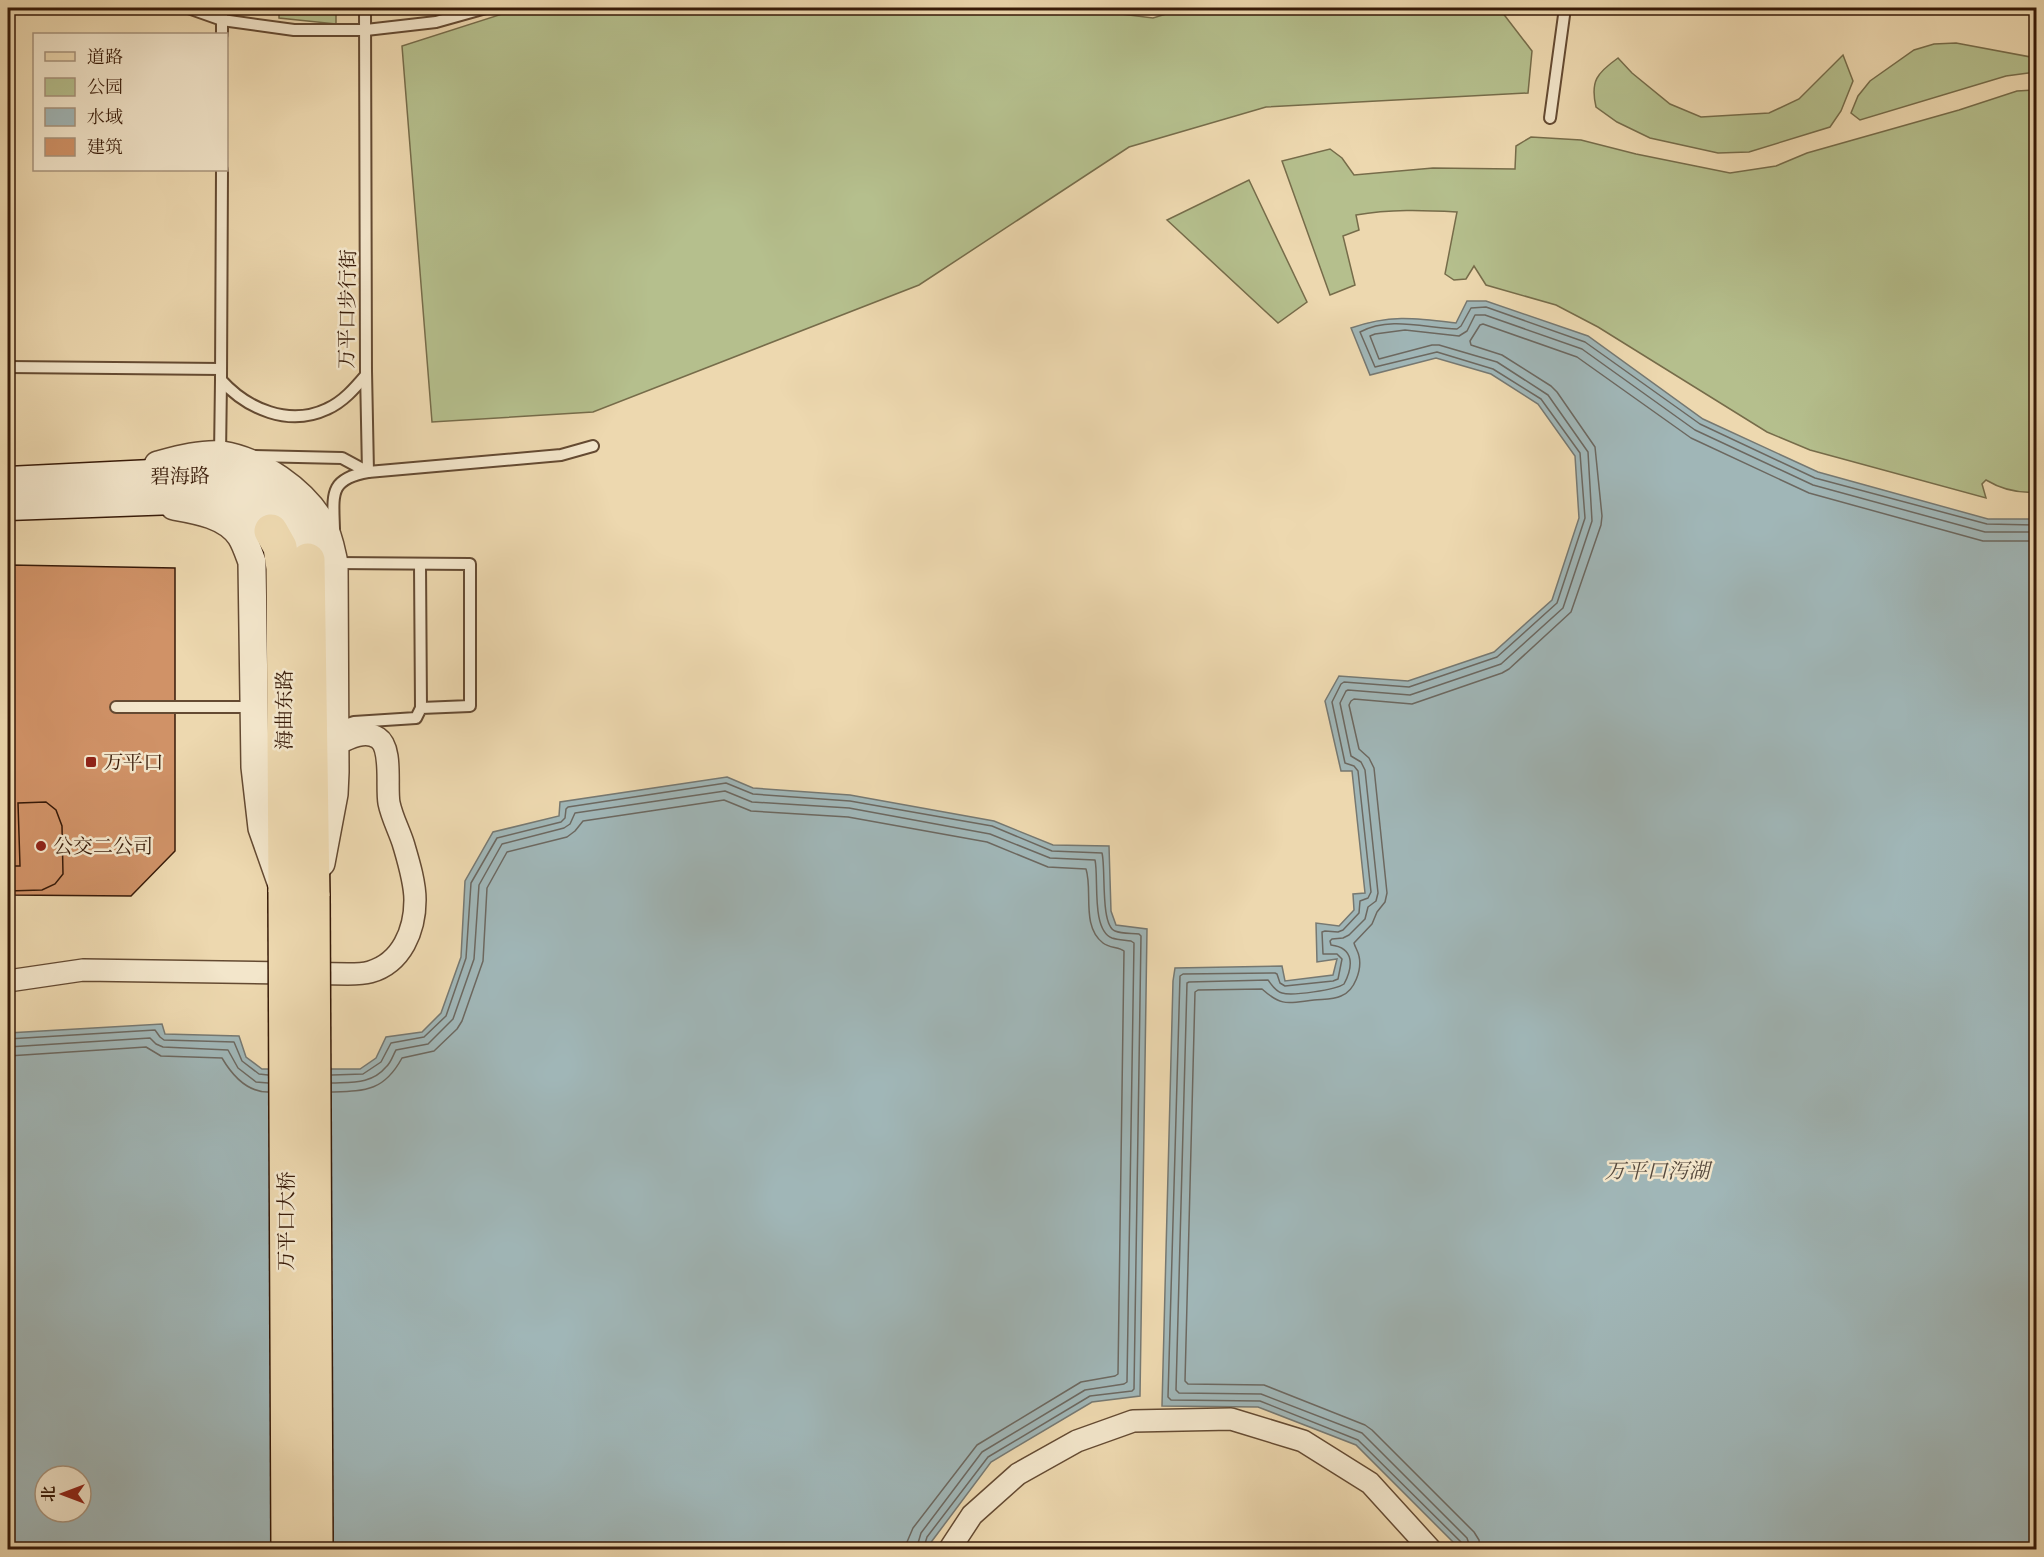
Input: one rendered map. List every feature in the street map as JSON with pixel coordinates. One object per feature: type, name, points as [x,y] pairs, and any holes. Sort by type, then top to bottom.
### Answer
[{"type":"main road","name":"碧海路","points":[[8,482],[193,473],[242,479],[260,487],[278,502],[321,562]]},
{"type":"main road","name":"碧海路","points":[[8,505],[203,498],[222,500],[252,513],[271,531]]},
{"type":"main road","name":"海曲东路","points":[[271,531],[280,547],[283,568],[299,894]]},
{"type":"main road","name":"海曲东路","points":[[299,894],[321,562]]},
{"type":"main road","name":"万平口大桥","points":[[288,1550],[299,894]]},
{"type":"main road","name":"万平口大桥","points":[[299,894],[316,1550]]},
{"type":"street","points":[[114,478],[174,461],[220,455],[246,462],[270,474],[309,506],[322,524],[330,544],[321,562],[335,736],[334,794],[299,894]]},
{"type":"street","points":[[143,501],[199,510],[224,521],[241,536],[252,562],[255,767],[262,828],[299,894]]},
{"type":"street","points":[[8,981],[83,970],[348,974],[370,972],[390,963],[404,946],[412,926],[415,899],[404,846],[389,804],[386,746],[377,737],[367,735],[335,736]]},
{"type":"street","points":[[950,1550],[972,1515],[1018,1474],[1077,1441],[1133,1421],[1231,1419],[1303,1441],[1370,1483],[1431,1550]]},
{"type":"lane","points":[[188,8],[222,20],[294,30],[366,30],[436,22],[486,8]]},
{"type":"lane","points":[[222,8],[222,33]]},
{"type":"lane","name":"万平口步行街","points":[[221,374],[243,401],[265,411],[285,416],[304,416],[327,410],[348,395],[366,375],[365,8]]},
{"type":"lane","points":[[1550,118],[1565,8]]},
{"type":"lane","points":[[222,171],[220,455],[342,458],[368,472]]},
{"type":"lane","points":[[8,367],[221,374]]},
{"type":"lane","points":[[366,368],[368,472]]},
{"type":"lane","points":[[421,708],[470,706],[470,564],[321,562],[339,483],[346,477],[368,472],[561,455],[593,446]]},
{"type":"lane","points":[[335,736],[354,722],[416,718],[421,708],[420,565]]},
{"type":"lane","points":[[116,707],[255,707]]},
{"type":"green space","points":[[279,8],[336,8],[336,24],[279,18]]},
{"type":"green space","points":[[521,8],[1072,8],[1153,18],[1186,8],[1464,8],[1502,12],[1532,51],[1528,93],[1266,107],[1129,147],[919,285],[593,412],[432,422],[402,46]]},
{"type":"green space","points":[[1956,43],[2036,58],[2036,72],[2006,76],[1860,120],[1851,113],[1858,96],[1870,81],[1914,50],[1934,44]]},
{"type":"green space","points":[[1843,55],[1853,81],[1841,111],[1830,127],[1749,152],[1718,153],[1650,138],[1617,122],[1596,107],[1594,98],[1595,84],[1600,73],[1618,58],[1632,73],[1670,104],[1701,117],[1769,113],[1799,99]]},
{"type":"green space","points":[[2036,90],[2036,488],[2033,492],[2014,491],[1986,480],[1982,484],[1986,498],[1810,450],[1767,432],[1598,327],[1556,305],[1486,285],[1474,266],[1466,279],[1454,280],[1445,274],[1457,212],[1406,210],[1356,215],[1359,230],[1343,236],[1355,285],[1330,295],[1282,161],[1330,149],[1342,158],[1354,175],[1433,168],[1515,169],[1516,146],[1531,137],[1581,140],[1730,173],[1776,166],[1807,153],[2017,91]]},
{"type":"green space","points":[[1249,180],[1307,302],[1278,323],[1167,220]]},
{"type":"water","name":"万平口泻湖","points":[[1467,301],[1486,301],[1588,336],[1703,419],[1818,472],[1988,519],[2036,519],[2036,1549],[1460,1549],[1356,1445],[1258,1407],[1162,1406],[1175,968],[1282,966],[1285,981],[1333,975],[1337,959],[1317,962],[1316,923],[1339,926],[1354,910],[1353,894],[1365,893],[1352,771],[1341,771],[1325,701],[1339,676],[1408,681],[1494,652],[1552,600],[1579,518],[1575,456],[1538,404],[1491,374],[1436,358],[1370,375],[1351,328],[1391,319],[1456,323]]},
{"type":"water","points":[[727,777],[753,788],[850,795],[994,821],[1053,845],[1109,846],[1111,911],[1116,925],[1147,929],[1140,1396],[1092,1402],[991,1462],[928,1549],[8,1550],[8,1033],[162,1024],[165,1034],[239,1036],[246,1057],[262,1069],[360,1069],[376,1058],[386,1037],[422,1032],[441,1013],[461,957],[465,881],[493,832],[559,816],[560,802]]},
{"type":"building","name":"万平口","points":[[10,565],[175,568],[175,851],[131,896],[8,895]]},
{"type":"building","name":"公交二公司","points":[[46,802],[56,810],[62,826],[63,874],[55,884],[42,890],[8,891],[8,866],[20,866],[18,803]]},
{"type":"place","name":"万平口","points":[[91,762]]},
{"type":"place","name":"公交二公司","points":[[41,846]]}]
